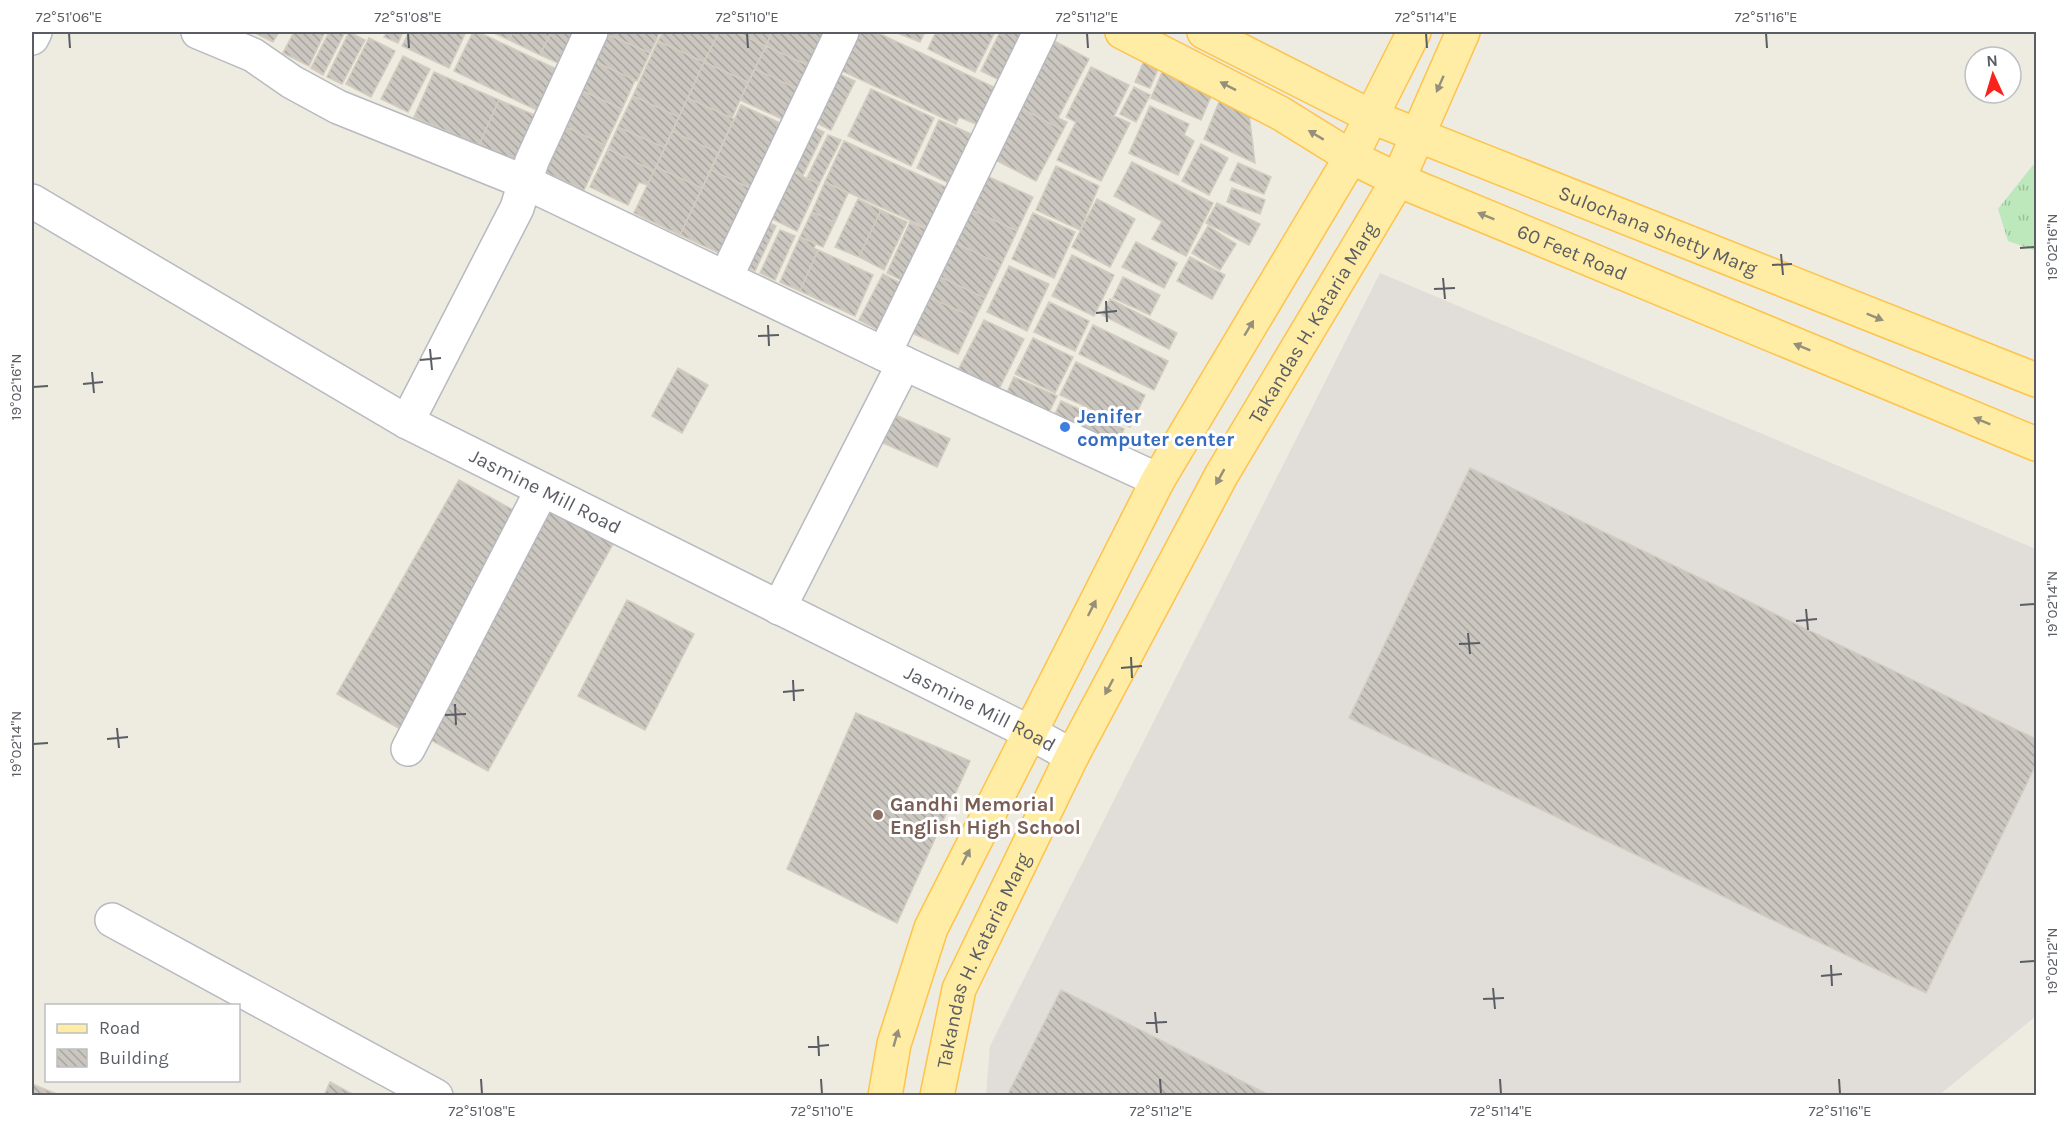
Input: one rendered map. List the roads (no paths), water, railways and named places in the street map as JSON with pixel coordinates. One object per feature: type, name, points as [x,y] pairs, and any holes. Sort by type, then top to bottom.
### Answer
[{"type":"main road","name":"60 Feet Road","points":[[1122,32],[1280,113],[1351,157],[1398,180],[2037,444]]},
{"type":"main road","name":"Sulochana Shetty Marg","points":[[1204,32],[1372,117],[1417,136],[2037,381]]},
{"type":"main road","points":[[885,1095],[894,1044],[931,928],[1158,480],[1351,157],[1414,32]]},
{"type":"main road","name":"Takandas H. Kataria Marg","points":[[937,1095],[959,989],[1072,756],[1222,474],[1398,180],[1463,32]]},
{"type":"main road","points":[[1231,357],[1275,386]]},
{"type":"street","points":[[32,38],[35,32]]},
{"type":"street","points":[[198,32],[253,55],[292,82],[338,107],[525,182],[894,358],[1158,480]]},
{"type":"street","points":[[407,422],[517,208],[532,160],[591,32]]},
{"type":"street","points":[[726,277],[842,32]]},
{"type":"street","points":[[779,608],[1040,32]]},
{"type":"street","name":"Jasmine Mill Road","points":[[32,201],[407,422],[1029,732],[1072,756]]},
{"type":"street","points":[[408,749],[542,490]]},
{"type":"street","points":[[112,920],[436,1095]]},
{"type":"place","name":"Jenifer computer center","points":[[1065,427]]},
{"type":"place","name":"Gandhi Memorial English High School","points":[[878,815]]}]
